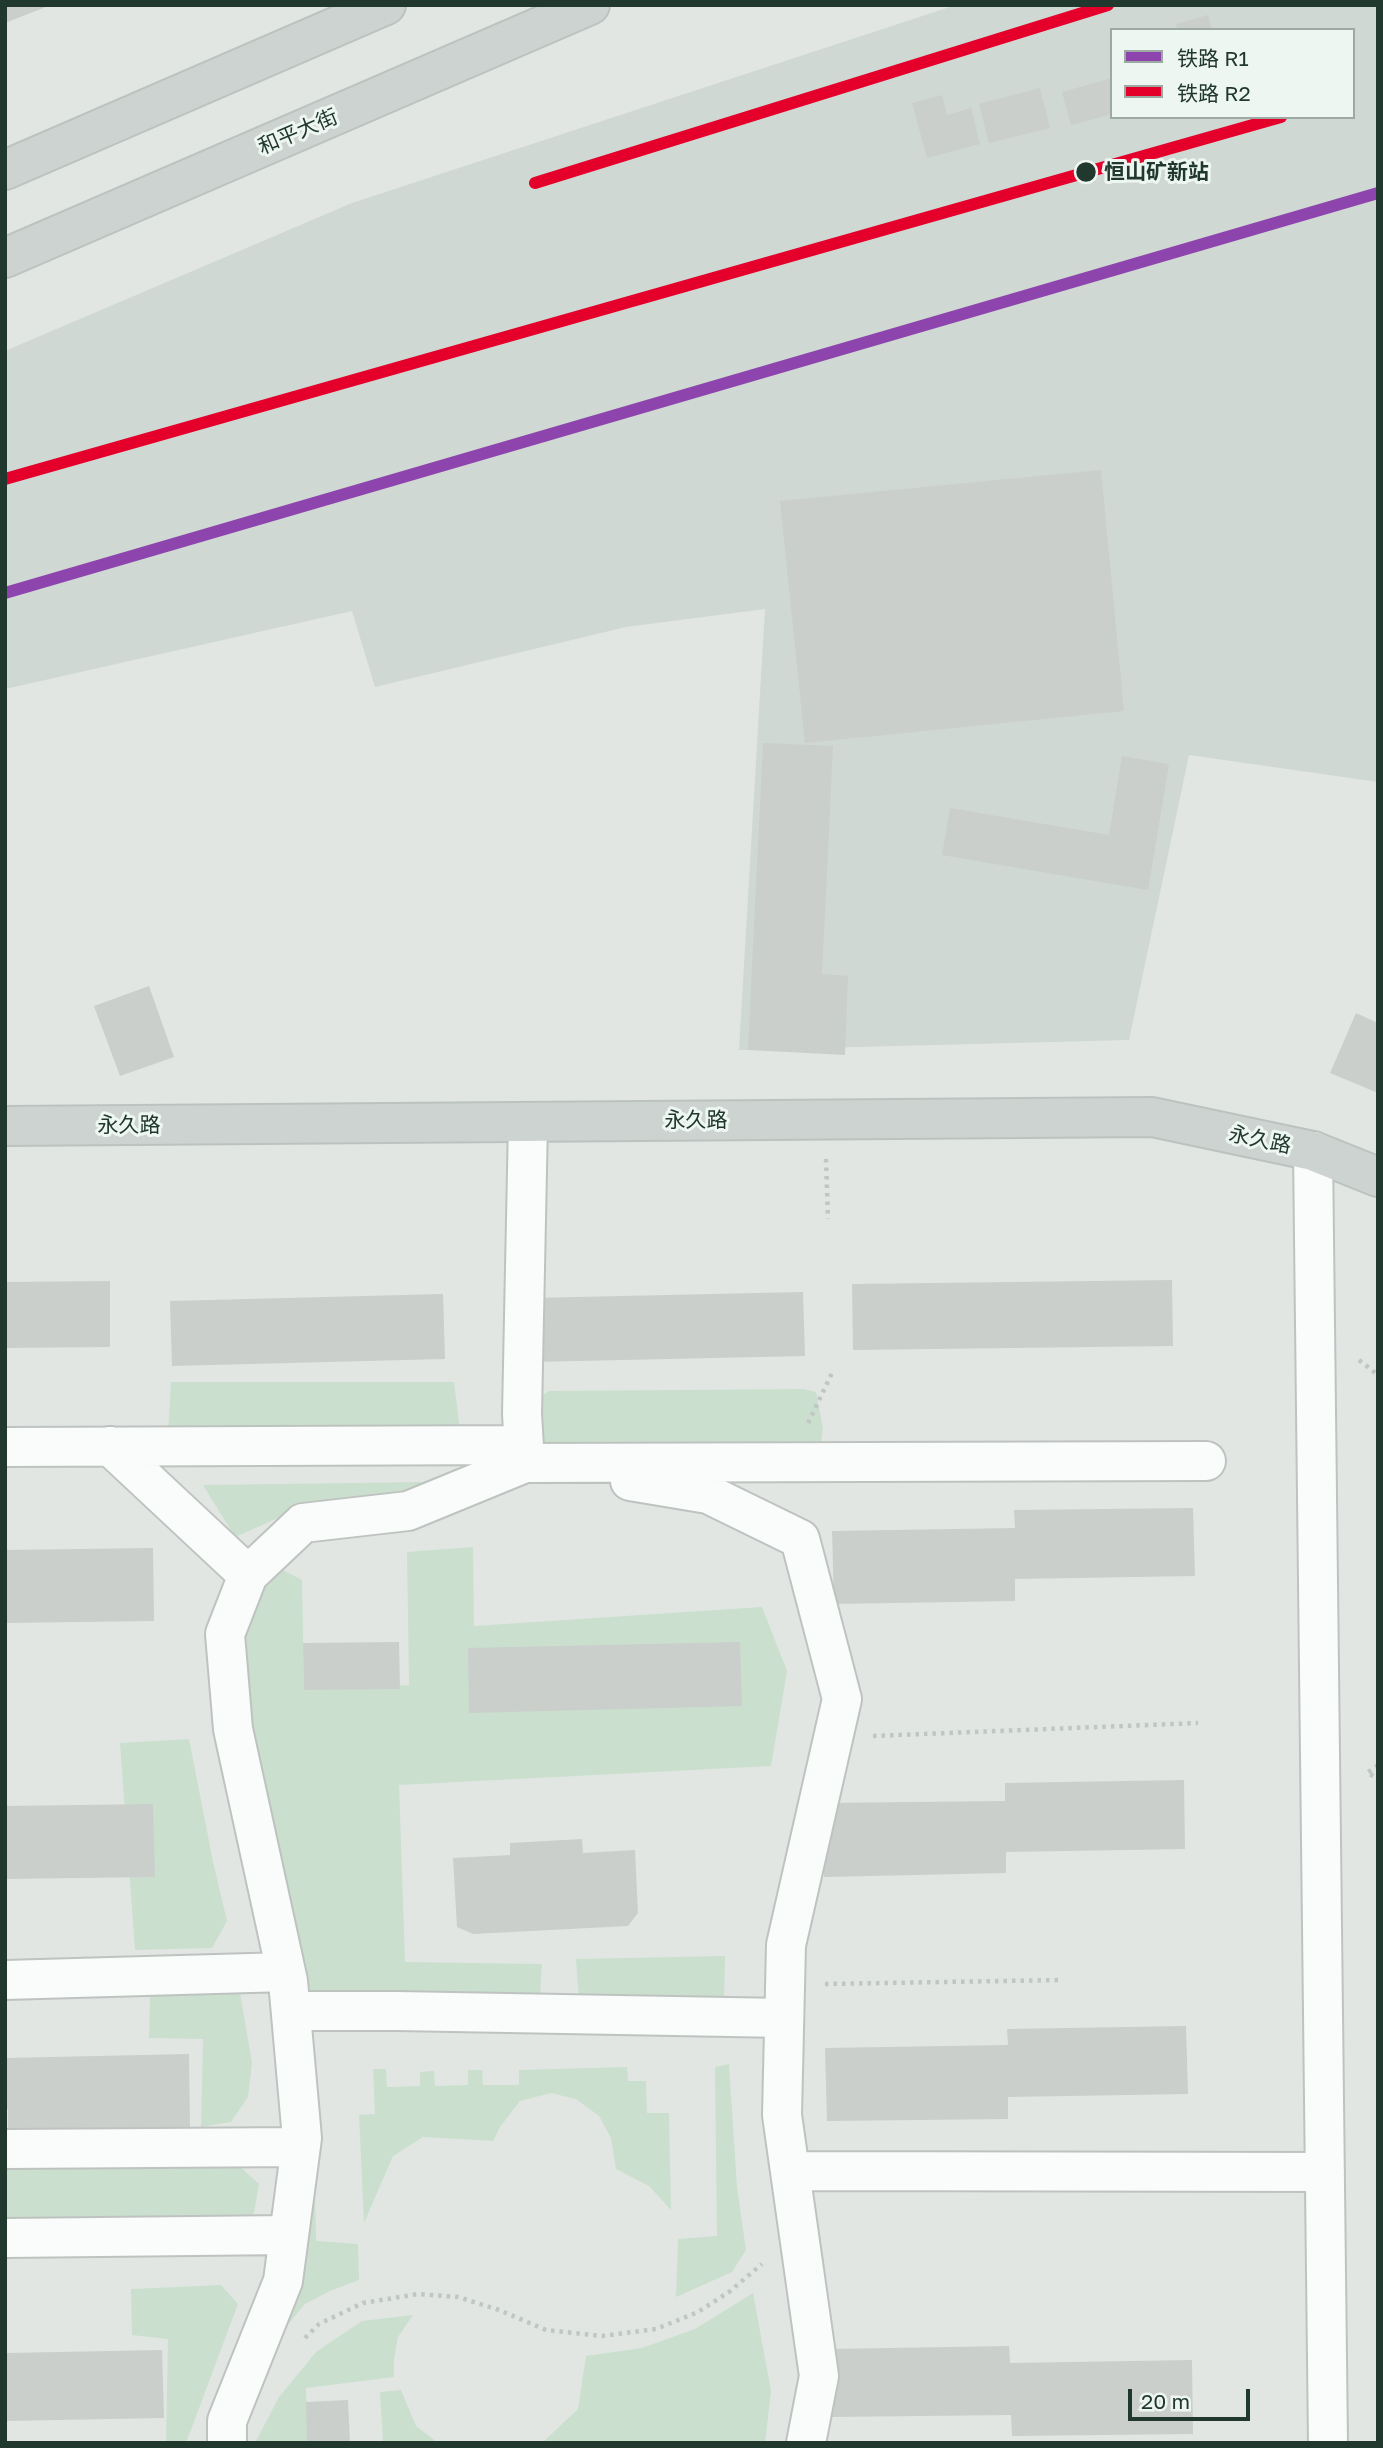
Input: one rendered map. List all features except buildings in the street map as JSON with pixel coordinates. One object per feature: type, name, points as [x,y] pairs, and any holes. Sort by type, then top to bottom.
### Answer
[{"type":"main road","points":[[5,170],[386,5]]},
{"type":"main road","name":"和平大街","points":[[5,258],[590,5]]},
{"type":"main road","name":"永久路","points":[[5,1126],[1152,1117],[1313,1151],[1378,1177]]},
{"type":"street","points":[[524,1454],[522,1413],[528,1122]]},
{"type":"street","points":[[1313,1151],[1328,2443]]},
{"type":"street","points":[[110,1446],[248,1575]]},
{"type":"street","points":[[5,1447],[110,1446],[789,1462],[1206,1461]]},
{"type":"street","points":[[227,2443],[227,2421],[283,2281],[302,2138],[286,1972],[233,1729],[225,1634],[248,1575],[303,1523],[408,1511],[524,1454],[708,1494],[800,1539],[842,1699],[786,1945],[782,2115],[819,2376],[806,2443]]},
{"type":"street","points":[[5,1980],[286,1972]]},
{"type":"street","points":[[291,2011],[397,2011],[785,2001]]},
{"type":"street","points":[[5,2149],[300,2147]]},
{"type":"street","points":[[790,2171],[1325,2172]]},
{"type":"street","points":[[5,2238],[289,2235]]},
{"type":"path","points":[[825,1120],[828,1219]]},
{"type":"path","points":[[1359,1360],[1378,1375]]},
{"type":"path","points":[[789,1462],[833,1371]]},
{"type":"path","points":[[833,1737],[1198,1723]]},
{"type":"path","points":[[1378,1765],[1367,1773],[1378,1778]]},
{"type":"path","points":[[785,2001],[1063,1980]]},
{"type":"path","points":[[300,2343],[319,2324],[363,2304],[418,2294],[458,2297],[499,2310],[546,2330],[602,2336],[656,2329],[698,2312],[729,2292],[797,2234]]},
{"type":"shaded area","points":[[956,5],[1378,5],[1378,782],[1189,755],[1129,1040],[739,1050],[765,609],[626,627],[375,687],[352,611],[5,689],[5,351],[352,203]]},
{"type":"green space","points":[[171,1382],[454,1382],[460,1430],[168,1433]]},
{"type":"green space","points":[[804,1389],[816,1392],[823,1428],[821,1444],[532,1457],[532,1402],[549,1391]]},
{"type":"green space","points":[[426,1482],[415,1497],[287,1514],[235,1537],[203,1485]]},
{"type":"green space","points":[[473,1547],[474,1626],[762,1607],[787,1671],[771,1766],[399,1785],[405,1962],[542,1964],[540,1998],[302,2000],[245,1727],[239,1639],[255,1598],[283,1570],[302,1580],[304,1690],[409,1685],[407,1552]]},
{"type":"green space","points":[[189,1739],[227,1921],[212,1948],[135,1950],[120,1743]]},
{"type":"green space","points":[[725,1956],[724,1996],[579,1998],[576,1959]]},
{"type":"green space","points":[[239,1987],[252,2063],[248,2097],[231,2122],[201,2127],[203,2039],[149,2038],[150,1993]]},
{"type":"green space","points":[[312,2050],[316,2241],[358,2244],[359,2280],[305,2304],[274,2341]]},
{"type":"green space","points":[[729,2064],[737,2187],[746,2250],[732,2272],[676,2297],[678,2239],[717,2236],[715,2067]]},
{"type":"green space","points":[[627,2067],[628,2081],[646,2081],[647,2113],[669,2113],[671,2210],[649,2186],[616,2169],[611,2138],[599,2116],[576,2099],[551,2093],[520,2101],[493,2141],[423,2137],[393,2156],[364,2223],[359,2115],[375,2114],[373,2069],[386,2069],[387,2087],[420,2086],[420,2072],[434,2071],[435,2086],[468,2085],[468,2070],[482,2070],[483,2085],[519,2085],[519,2070]]},
{"type":"green space","points":[[5,2161],[236,2163],[259,2184],[254,2213],[239,2225],[5,2227]]},
{"type":"green space","points":[[221,2285],[238,2304],[186,2443],[166,2443],[168,2339],[132,2335],[131,2289]]},
{"type":"green space","points":[[753,2293],[771,2391],[765,2443],[542,2443],[578,2409],[586,2356],[642,2348],[695,2329]]},
{"type":"green space","points":[[413,2315],[398,2337],[394,2377],[306,2388],[308,2443],[255,2443],[279,2397],[316,2352],[362,2321]]},
{"type":"green space","points":[[401,2390],[416,2426],[438,2443],[383,2443],[380,2392]]},
{"type":"rail line","name":"R2","points":[[535,183],[1108,5]]},
{"type":"rail line","name":"R2","points":[[5,479],[1274,119]]},
{"type":"rail line","name":"R1","points":[[5,593],[1378,193]]},
{"type":"place","name":"恒山矿新站","points":[[1086,172]]}]
